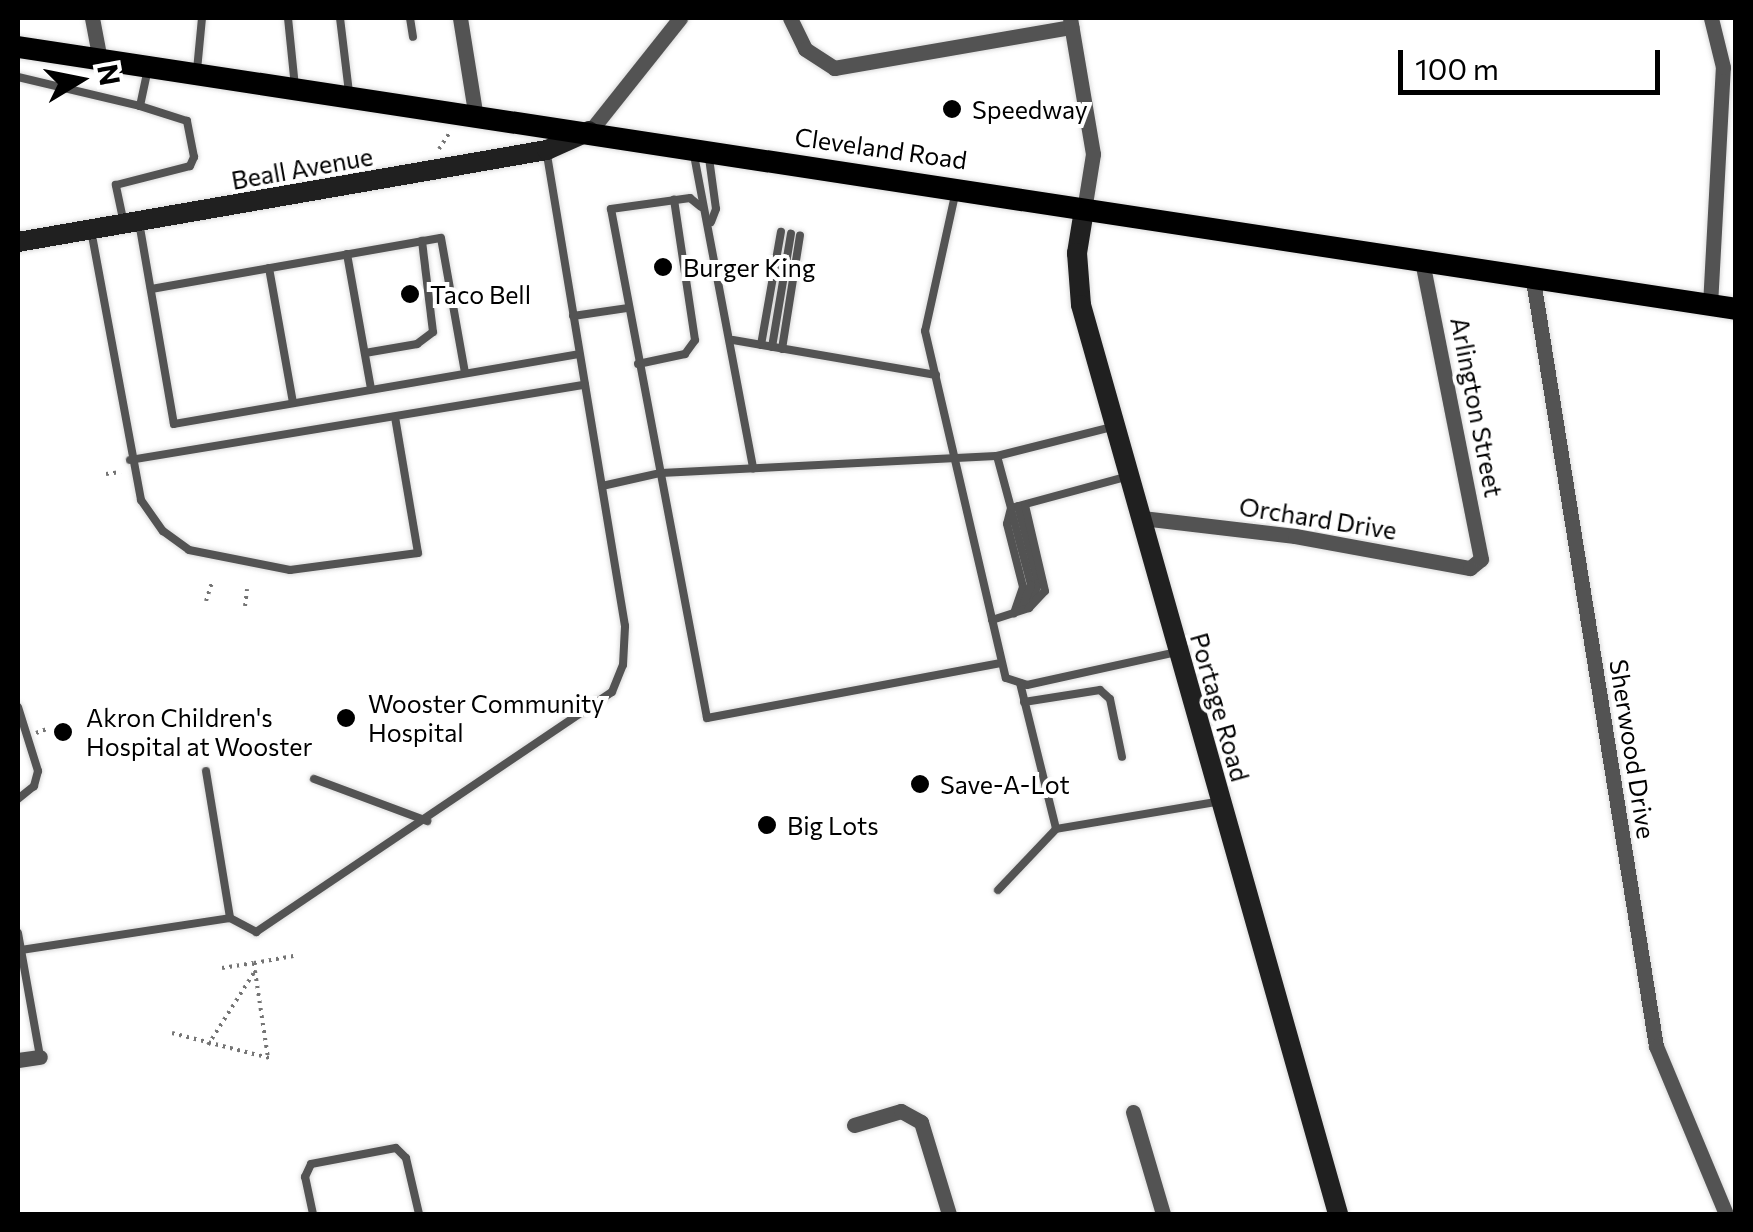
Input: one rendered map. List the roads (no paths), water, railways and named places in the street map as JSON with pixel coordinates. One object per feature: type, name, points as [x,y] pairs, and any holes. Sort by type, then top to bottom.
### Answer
[{"type":"main road","name":"Cleveland Road","points":[[18,47],[956,186],[1423,266],[1736,309]]},
{"type":"main road","name":"Beall Avenue","points":[[18,242],[546,150],[591,130]]},
{"type":"main road","name":"Portage Road","points":[[1084,210],[1078,253],[1082,305],[1338,1214]]},
{"type":"street","points":[[92,18],[100,60]]},
{"type":"street","points":[[460,18],[464,111]]},
{"type":"street","points":[[591,130],[680,18]]},
{"type":"street","points":[[790,18],[805,49],[834,68],[1070,22],[1093,154],[1084,210]]},
{"type":"street","points":[[1710,305],[1729,66],[1711,18]]},
{"type":"street","name":"Arlington Street","points":[[1423,266],[1482,559]]},
{"type":"street","name":"Sherwood Drive","points":[[1533,280],[1656,1046],[1726,1214]]},
{"type":"street","name":"Orchard Drive","points":[[1142,518],[1295,536],[1470,568],[1482,559]]},
{"type":"street","points":[[18,1060],[40,1056]]},
{"type":"street","points":[[854,1124],[900,1111],[921,1122],[949,1214]]},
{"type":"street","points":[[1134,1112],[1163,1214]]},
{"type":"street","points":[[1726,1214],[1736,1209]]},
{"type":"lane","points":[[196,75],[202,18]]},
{"type":"lane","points":[[288,18],[295,90]]},
{"type":"lane","points":[[340,18],[349,97]]},
{"type":"lane","points":[[410,18],[413,38]]},
{"type":"lane","points":[[140,106],[148,68]]},
{"type":"lane","points":[[18,77],[187,121],[194,158],[190,166],[116,185],[151,290],[174,424],[579,354]]},
{"type":"lane","points":[[701,149],[701,206]]},
{"type":"lane","points":[[701,149],[716,209],[711,222]]},
{"type":"lane","points":[[21,950],[230,918],[256,932],[604,702],[618,683],[625,626],[546,150]]},
{"type":"lane","points":[[956,186],[925,330],[1006,678],[1020,682],[1179,652]]},
{"type":"lane","points":[[752,468],[711,222],[701,206],[690,198],[612,209],[706,718],[1002,663]]},
{"type":"lane","points":[[638,364],[685,354],[695,340],[674,200]]},
{"type":"lane","points":[[91,230],[130,460],[141,500],[163,530],[189,550],[217,561],[324,570],[418,553],[395,416]]},
{"type":"lane","points":[[761,345],[791,234],[777,348]]},
{"type":"lane","points":[[151,290],[441,238],[465,373]]},
{"type":"lane","points":[[364,353],[417,344],[433,332],[422,241]]},
{"type":"lane","points":[[347,254],[371,390]]},
{"type":"lane","points":[[268,268],[293,403]]},
{"type":"lane","points":[[573,316],[628,308]]},
{"type":"lane","points":[[733,340],[936,375]]},
{"type":"lane","points":[[130,460],[584,386]]},
{"type":"lane","points":[[602,486],[660,474],[997,456],[1116,426]]},
{"type":"lane","points":[[992,620],[1021,611],[1045,591],[1046,580],[997,456]]},
{"type":"lane","points":[[1018,506],[1130,476]]},
{"type":"lane","points":[[1018,506],[1031,584],[1021,611]]},
{"type":"lane","points":[[1020,682],[1056,829]]},
{"type":"lane","points":[[1024,702],[1100,690],[1110,699],[1122,756]]},
{"type":"lane","points":[[18,707],[38,772],[34,786],[18,799]]},
{"type":"lane","points":[[206,771],[230,918]]},
{"type":"lane","points":[[314,779],[427,821]]},
{"type":"lane","points":[[998,890],[1056,829],[1220,801]]},
{"type":"lane","points":[[18,933],[22,987],[40,1056]]},
{"type":"lane","points":[[312,1214],[305,1177],[311,1164],[396,1148],[406,1158],[419,1214]]},
{"type":"place","name":"Speedway","points":[[952,109]]},
{"type":"place","name":"Burger King","points":[[663,267]]},
{"type":"place","name":"Taco Bell","points":[[410,294]]},
{"type":"place","name":"Wooster Community Hospital","points":[[346,718]]},
{"type":"place","name":"Akron Children's Hospital at Wooster","points":[[63,732]]},
{"type":"place","name":"Save-A-Lot","points":[[920,784]]},
{"type":"place","name":"Big Lots","points":[[767,825]]}]
